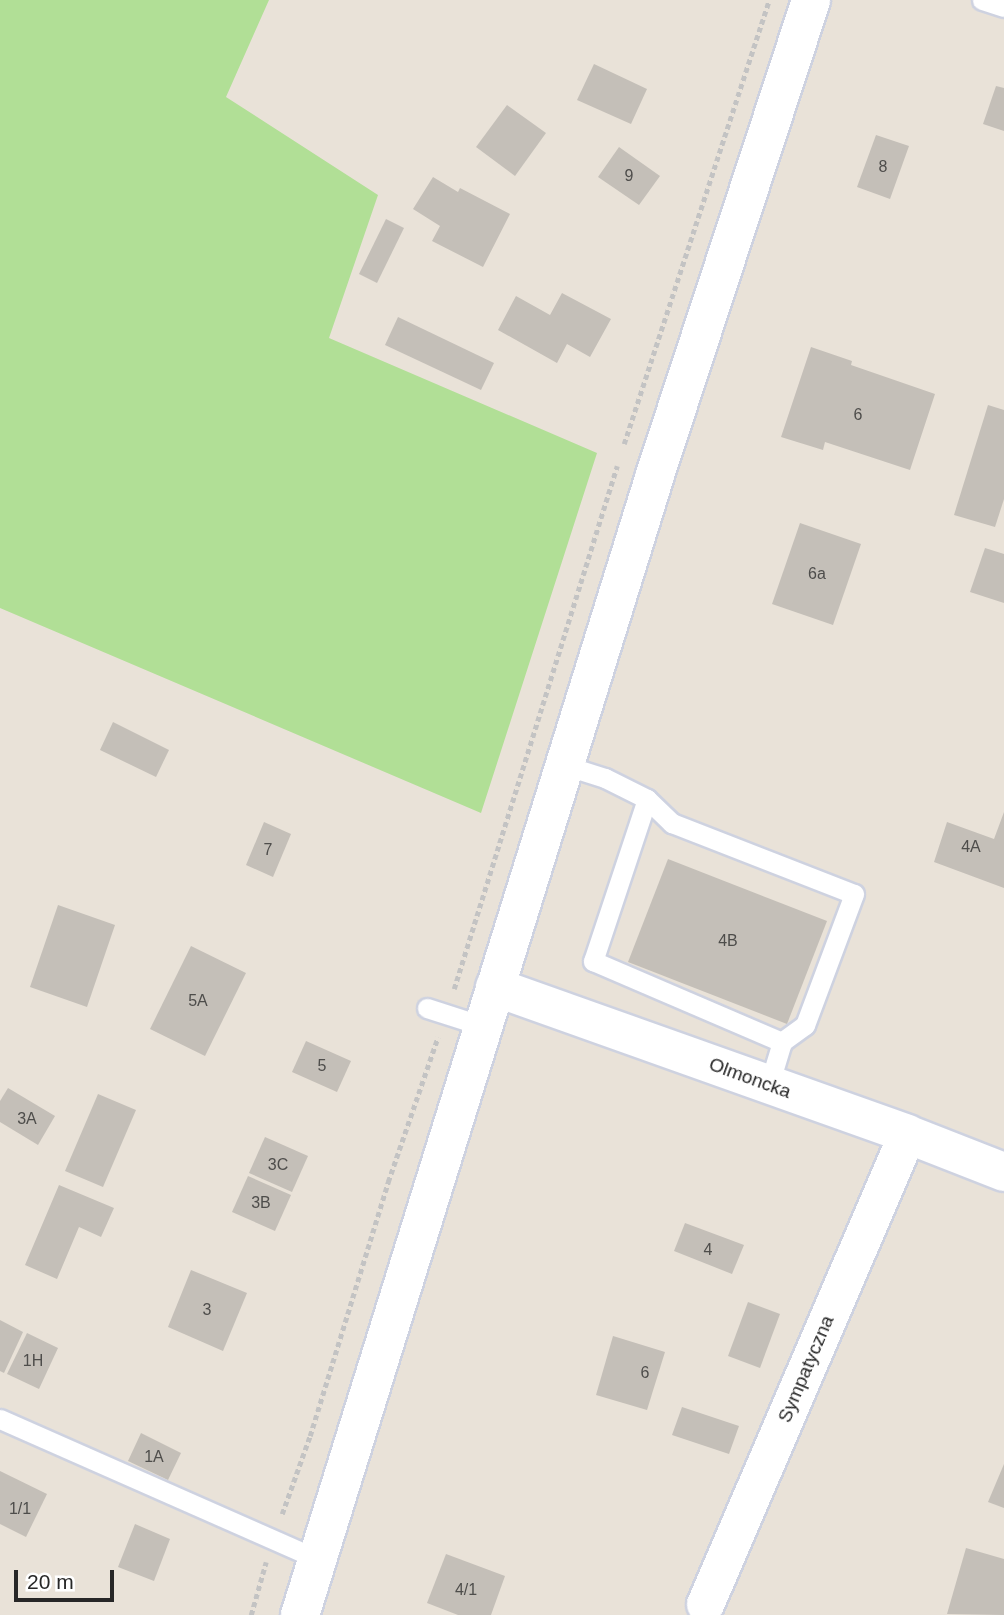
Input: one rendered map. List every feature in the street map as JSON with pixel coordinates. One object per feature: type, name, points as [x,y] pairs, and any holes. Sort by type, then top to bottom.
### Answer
[{"type":"street","points":[[300,1615],[654,475],[811,0]]},
{"type":"street","name":"Olmoncka","points":[[495,987],[907,1134],[1004,1172]]},
{"type":"street","name":"Sympatyczna","points":[[705,1604],[907,1134]]},
{"type":"lane","points":[[982,0],[1004,7]]},
{"type":"lane","points":[[564,765],[605,778],[647,799],[672,823],[854,894],[805,1025],[782,1042],[769,1084]]},
{"type":"lane","points":[[647,799],[593,961],[782,1042]]},
{"type":"lane","points":[[427,1008],[483,1026]]},
{"type":"lane","points":[[0,1419],[318,1559]]},
{"type":"path","points":[[622,450],[769,0]]},
{"type":"path","points":[[251,1615],[273,1539],[310,1436],[388,1182],[446,1015],[618,464]]},
{"type":"green space","points":[[0,0],[269,0],[226,97],[378,195],[329,338],[597,453],[481,813],[0,608]]},
{"type":"building","points":[[594,64],[647,89],[631,124],[577,100]]},
{"type":"building","points":[[996,86],[1004,88],[1004,131],[983,124]]},
{"type":"building","points":[[507,105],[546,133],[515,176],[476,147]]},
{"type":"building","points":[[876,135],[909,146],[890,199],[857,187]]},
{"type":"building","points":[[619,147],[660,176],[639,205],[598,177]]},
{"type":"building","points":[[433,177],[458,192],[460,188],[510,214],[483,267],[432,241],[440,226],[413,209]]},
{"type":"building","points":[[386,219],[404,228],[377,283],[359,274]]},
{"type":"building","points":[[562,293],[611,319],[590,357],[567,344],[557,363],[498,330],[516,296],[550,315]]},
{"type":"building","points":[[398,317],[494,363],[481,390],[385,345]]},
{"type":"building","points":[[811,347],[852,361],[851,365],[935,394],[910,470],[825,442],[823,450],[781,437]]},
{"type":"building","points":[[988,405],[1004,410],[1004,499],[995,527],[954,515]]},
{"type":"building","points":[[800,523],[861,544],[833,625],[772,604]]},
{"type":"building","points":[[985,548],[1004,554],[1004,603],[970,592]]},
{"type":"building","points":[[113,722],[169,750],[156,777],[100,750]]},
{"type":"building","points":[[1004,812],[1004,888],[934,862],[947,822],[994,839]]},
{"type":"building","points":[[264,822],[291,834],[273,877],[246,865]]},
{"type":"building","points":[[668,859],[827,921],[787,1024],[628,962]]},
{"type":"building","points":[[58,905],[115,925],[87,1007],[30,987]]},
{"type":"building","points":[[191,946],[246,973],[205,1056],[150,1029]]},
{"type":"building","points":[[306,1041],[351,1061],[337,1092],[292,1072]]},
{"type":"building","points":[[8,1088],[55,1116],[38,1145],[0,1122],[0,1101]]},
{"type":"building","points":[[98,1094],[136,1110],[103,1187],[65,1171]]},
{"type":"building","points":[[265,1137],[308,1156],[292,1192],[249,1173]]},
{"type":"building","points":[[248,1176],[291,1195],[275,1231],[232,1212]]},
{"type":"building","points":[[59,1185],[114,1208],[101,1237],[79,1227],[57,1279],[25,1265]]},
{"type":"building","points":[[685,1223],[744,1245],[732,1274],[674,1251]]},
{"type":"building","points":[[191,1270],[247,1293],[223,1351],[168,1327]]},
{"type":"building","points":[[748,1302],[780,1314],[760,1368],[728,1356]]},
{"type":"building","points":[[0,1320],[23,1332],[4,1373],[0,1371]]},
{"type":"building","points":[[27,1333],[58,1348],[39,1389],[7,1374]]},
{"type":"building","points":[[613,1336],[665,1352],[647,1410],[596,1395]]},
{"type":"building","points":[[682,1407],[739,1426],[729,1454],[672,1435]]},
{"type":"building","points":[[141,1433],[181,1453],[168,1480],[128,1461]]},
{"type":"building","points":[[1004,1464],[1004,1508],[988,1502]]},
{"type":"building","points":[[0,1471],[47,1494],[26,1537],[0,1524]]},
{"type":"building","points":[[135,1524],[170,1539],[154,1581],[118,1567]]},
{"type":"building","points":[[966,1548],[1004,1559],[1004,1615],[947,1614]]},
{"type":"building","points":[[446,1554],[505,1576],[491,1615],[458,1615],[427,1603]]}]
